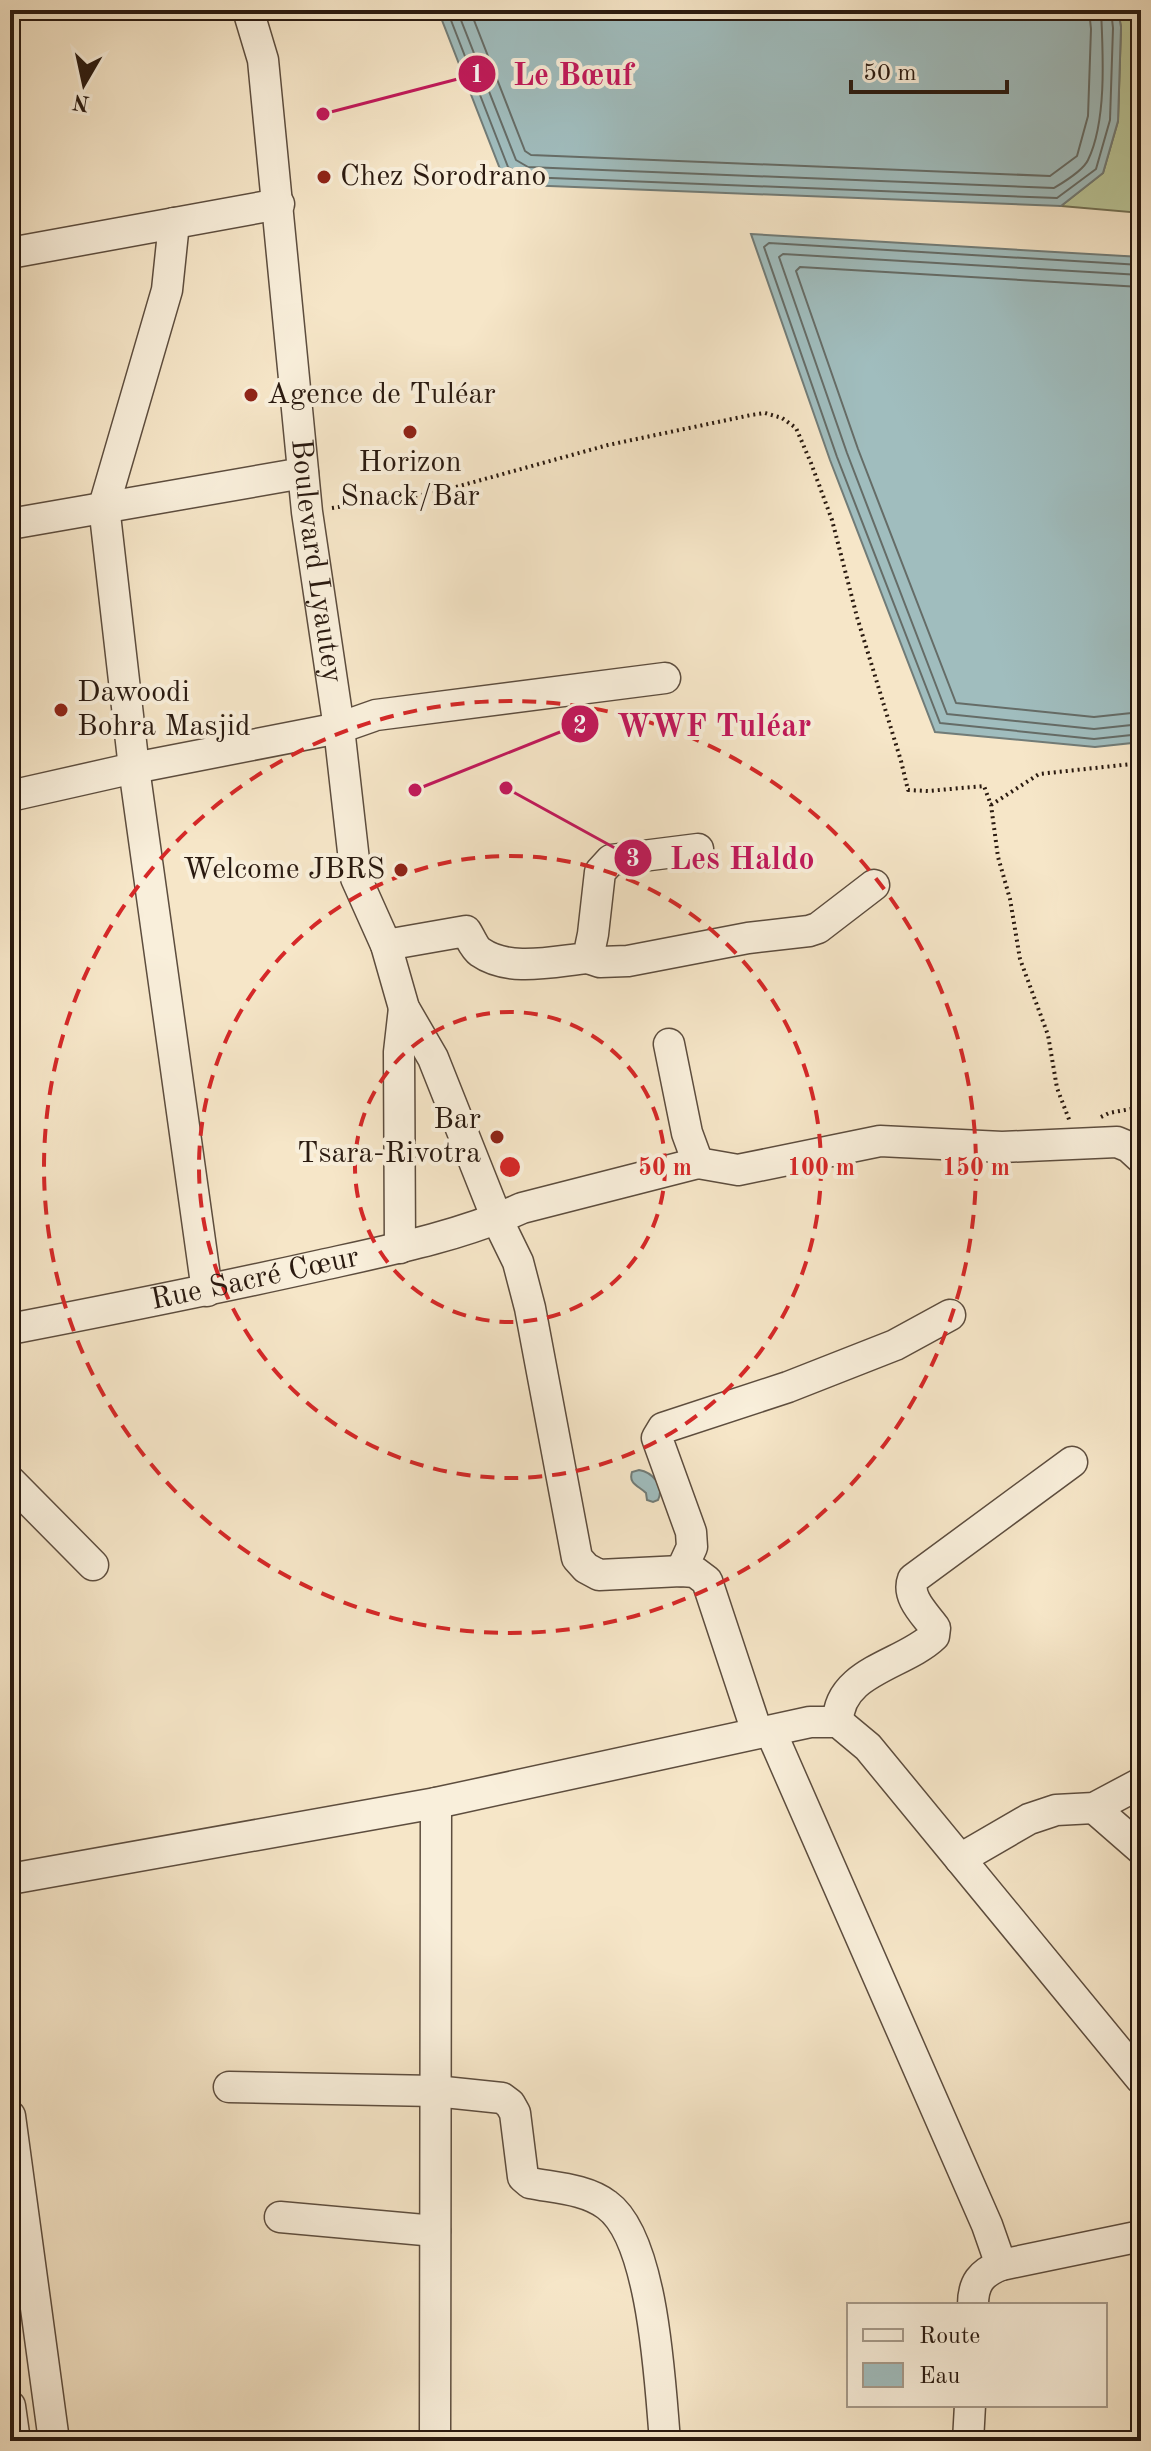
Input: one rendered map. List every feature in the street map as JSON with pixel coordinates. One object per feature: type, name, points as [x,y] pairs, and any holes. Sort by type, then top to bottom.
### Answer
[{"type":"street","name":"Boulevard Lyautey","points":[[248,10],[263,60],[307,512],[339,728],[356,878],[386,945],[404,1008],[433,1058],[497,1219],[518,1262],[530,1308],[577,1558],[586,1568],[599,1575],[681,1571]]},
{"type":"street","points":[[10,253],[279,204]]},
{"type":"street","points":[[174,223],[167,290],[104,506],[134,768],[207,1291]]},
{"type":"street","points":[[10,524],[303,473]]},
{"type":"street","points":[[10,796],[339,728],[376,715],[665,678]]},
{"type":"street","points":[[588,958],[600,872],[611,860],[698,849]]},
{"type":"street","points":[[386,945],[466,931],[479,951],[507,962],[536,963],[588,958],[600,962],[628,961],[748,938],[809,931],[818,928],[874,885]]},
{"type":"street","name":"Boulevard Lyautey","points":[[400,1248],[399,1052],[404,1008]]},
{"type":"street","points":[[669,1044],[687,1133],[698,1163],[738,1170],[880,1141],[1002,1147],[1117,1142],[1129,1147],[1141,1158]]},
{"type":"street","name":"Rue Sacré Cœur","points":[[10,1329],[207,1291],[400,1248],[497,1219],[522,1208],[698,1163]]},
{"type":"street","points":[[950,1315],[895,1345],[788,1387],[663,1428],[657,1438],[691,1532],[692,1547],[681,1571],[695,1572],[707,1581],[764,1732],[987,2225],[1001,2265]]},
{"type":"street","points":[[838,1722],[841,1700],[854,1684],[934,1636],[935,1628],[909,1588],[913,1579],[1072,1462]]},
{"type":"street","points":[[10,1481],[93,1565]]},
{"type":"street","points":[[10,1879],[436,1803],[810,1722],[838,1722],[868,1747],[1141,2079]]},
{"type":"street","points":[[960,1859],[1029,1819],[1056,1810],[1094,1808],[1141,1783]]},
{"type":"street","points":[[435,2441],[436,1803]]},
{"type":"street","points":[[1094,1808],[1141,1849]]},
{"type":"street","points":[[229,2087],[435,2091],[502,2098],[510,2104],[515,2113],[523,2177],[530,2183],[591,2195],[609,2206],[625,2223],[635,2248],[653,2318],[665,2441]]},
{"type":"street","points":[[10,2116],[54,2441]]},
{"type":"street","points":[[280,2217],[435,2231]]},
{"type":"street","points":[[973,2303],[973,2292],[984,2272],[1001,2265],[1141,2236]]},
{"type":"street","points":[[10,2406],[15,2441]]},
{"type":"street","points":[[968,2441],[970,2407]]},
{"type":"path","points":[[307,512],[434,493],[608,445],[751,415],[765,413],[782,418],[796,428],[832,520],[908,790],[984,786],[991,805],[998,857],[1010,899],[1020,959],[1048,1035],[1057,1088],[1068,1118]]},
{"type":"path","points":[[991,805],[1039,774],[1141,763]]},
{"type":"green space","points":[[1118,10],[1141,10],[1141,213],[1061,206],[1103,173],[1118,121],[1121,27]]},
{"type":"water","points":[[438,10],[1118,10],[1121,27],[1118,121],[1103,173],[1061,206],[524,185],[502,174]]},
{"type":"water","points":[[751,234],[1141,257],[1141,742],[1095,747],[935,732],[830,460]]},
{"type":"water","points":[[639,1470],[656,1480],[660,1490],[658,1500],[647,1500],[646,1493],[633,1482],[632,1472]]},
{"type":"place","name":"Le Bœuf","points":[[323,114]]},
{"type":"place","name":"Chez Sorodrano","points":[[324,177]]},
{"type":"place","name":"Agence de Tuléar","points":[[251,395]]},
{"type":"place","name":"Horizon Snack/Bar","points":[[410,432]]},
{"type":"place","name":"Dawoodi Bohra Masjid","points":[[61,710]]},
{"type":"place","name":"Les Haldo","points":[[506,788]]},
{"type":"place","name":"WWF Tuléar","points":[[415,790]]},
{"type":"place","name":"Welcome JBRS","points":[[401,870]]},
{"type":"place","name":"Bar Tsara-Rivotra","points":[[497,1137]]}]
